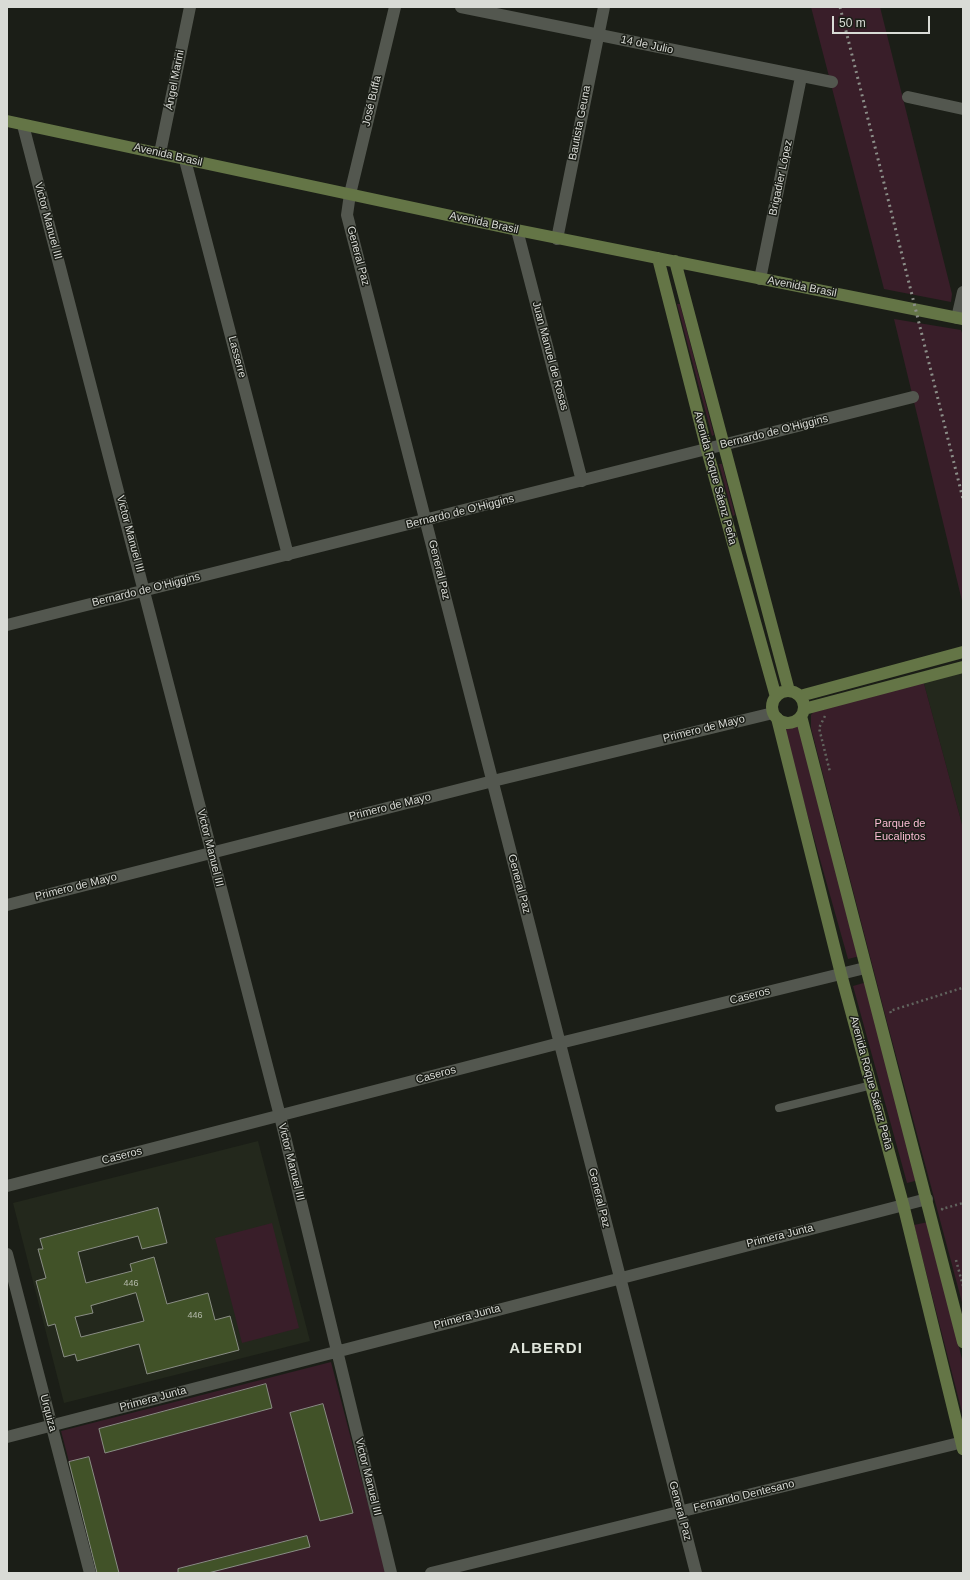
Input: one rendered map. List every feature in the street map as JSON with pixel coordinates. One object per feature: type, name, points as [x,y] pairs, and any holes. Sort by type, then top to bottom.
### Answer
[{"type":"street","name":"Ángel Marini","points":[[160,153],[190,7]]},
{"type":"street","name":"José Buffa","points":[[350,194],[395,7]]},
{"type":"street","name":"14 de Julio","points":[[461,7],[801,77],[832,82]]},
{"type":"street","name":"Bautista Geuna","points":[[557,239],[604,7]]},
{"type":"street","name":"Brigadier López","points":[[760,279],[801,77]]},
{"type":"street","points":[[908,97],[963,109]]},
{"type":"street","name":"Avenida Brasil","points":[[7,121],[557,239],[675,261],[960,319]]},
{"type":"street","name":"Victor Manuel III","points":[[23,125],[280,1116],[391,1573]]},
{"type":"street","name":"Lasserre","points":[[185,160],[288,555]]},
{"type":"street","name":"General Paz","points":[[350,194],[347,215],[427,520],[492,781],[696,1573]]},
{"type":"street","name":"Juan Manuel de Rosas","points":[[517,230],[582,481]]},
{"type":"street","name":"Avenida Roque Sáenz Peña","points":[[658,258],[707,450],[776,697]]},
{"type":"street","name":"Avenida Roque Sáenz Peña","points":[[675,261],[773,632],[782,664],[794,694]]},
{"type":"street","points":[[960,319],[963,292]]},
{"type":"street","name":"Bernardo de O'Higgins","points":[[7,625],[913,397]]},
{"type":"street","points":[[729,529],[744,525]]},
{"type":"street","points":[[743,580],[758,577]]},
{"type":"street","points":[[759,636],[773,632]]},
{"type":"street","points":[[963,652],[794,694],[782,692],[776,697],[772,705],[775,715],[781,721],[791,722],[802,712],[926,676],[963,667]]},
{"type":"street","points":[[922,663],[926,676]]},
{"type":"street","points":[[768,668],[782,664]]},
{"type":"street","points":[[794,694],[802,712],[865,968],[927,1199],[963,1342]]},
{"type":"street","name":"Avenida Roque Sáenz Peña","points":[[775,715],[841,974],[903,1204],[962,1444]]},
{"type":"street","name":"Primero de Mayo","points":[[7,905],[492,781],[775,715]]},
{"type":"street","name":"Caseros","points":[[7,1186],[560,1043],[865,968]]},
{"type":"street","name":"Primera Junta","points":[[7,1437],[927,1199]]},
{"type":"street","name":"Urquiza","points":[[7,1254],[90,1573]]},
{"type":"street","name":"Fernando Dentesano","points":[[431,1573],[680,1511],[962,1444]]},
{"type":"lane","points":[[779,1108],[872,1085]]},
{"type":"path","points":[[826,715],[819,728],[830,774]]},
{"type":"path","points":[[890,1011],[962,988],[963,990]]},
{"type":"path","points":[[888,1003],[892,1018]]},
{"type":"path","points":[[940,1201],[944,1216]]},
{"type":"path","points":[[942,1209],[963,1203]]},
{"type":"path","points":[[955,1255],[963,1286]]},
{"type":"shaded area","points":[[963,670],[963,828],[923,680]]},
{"type":"shaded area","points":[[258,1141],[310,1341],[64,1403],[13,1203]]},
{"type":"green space","points":[[811,7],[880,7],[952,294],[951,302],[884,289]]},
{"type":"green space","points":[[677,304],[680,304],[714,435],[712,436]]},
{"type":"green space","points":[[894,319],[961,330],[963,336],[963,605]]},
{"type":"green space","points":[[719,464],[722,464],[735,515],[733,516]]},
{"type":"green space","name":"Parque de Eucaliptos","points":[[923,680],[963,828],[963,1306],[887,1022],[811,728],[811,715],[819,705]]},
{"type":"green space","points":[[798,724],[860,956],[848,959],[783,728]]},
{"type":"green space","points":[[867,982],[919,1180],[907,1183],[853,986]]},
{"type":"green space","points":[[928,1222],[963,1363],[963,1416],[914,1225]]},
{"type":"green space","points":[[272,1223],[299,1328],[242,1343],[215,1238]]},
{"type":"green space","points":[[331,1362],[386,1573],[98,1573],[61,1431]]},
{"type":"building","points":[[158,1208],[167,1243],[142,1249],[138,1236],[78,1252],[86,1283],[132,1271],[130,1264],[154,1257],[167,1304],[208,1293],[215,1320],[230,1316],[239,1350],[147,1374],[139,1344],[77,1361],[75,1354],[64,1357],[55,1324],[48,1326],[36,1281],[46,1278],[38,1249],[43,1249],[40,1239]],"holes":[[[136,1293],[144,1321],[81,1337],[75,1317],[93,1313],[91,1306]]]},
{"type":"building","points":[[266,1384],[272,1408],[105,1453],[99,1429]]},
{"type":"building","points":[[323,1404],[353,1513],[320,1521],[290,1413]]},
{"type":"building","points":[[89,1457],[119,1573],[97,1573],[69,1462]]},
{"type":"building","points":[[307,1536],[310,1547],[208,1573],[178,1573],[178,1569]]},
{"type":"railway","points":[[840,7],[963,499]]},
{"type":"district","name":"ALBERDI","points":[[546,1349]]}]
